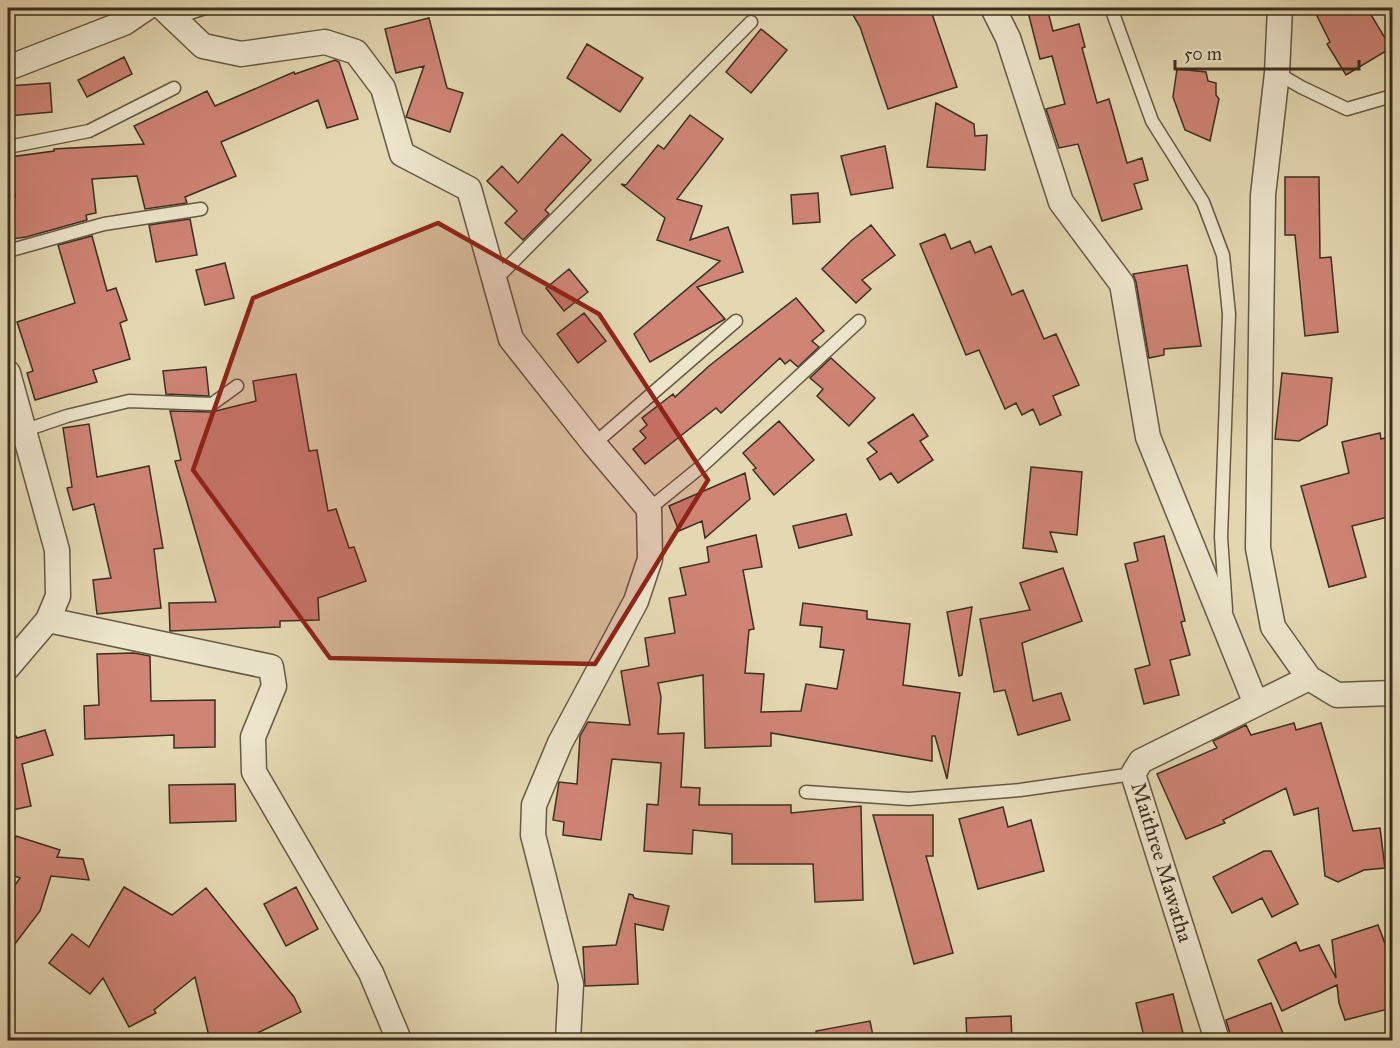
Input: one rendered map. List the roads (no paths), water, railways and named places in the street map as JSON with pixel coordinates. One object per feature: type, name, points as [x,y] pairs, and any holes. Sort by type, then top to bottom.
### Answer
[{"type":"street","points":[[8,68],[124,23],[146,8]]},
{"type":"street","points":[[993,8],[1008,38],[1061,202],[1122,284],[1148,437],[1256,704]]},
{"type":"street","points":[[1280,8],[1277,73],[1263,195],[1258,548],[1273,627],[1309,678],[1337,695],[1392,693]]},
{"type":"street","points":[[168,13],[203,46],[241,54],[325,42],[356,52],[383,88],[402,154],[469,189],[511,339],[594,444],[650,509],[650,559],[636,600],[560,743],[534,806],[533,835],[571,984],[568,1041]]},
{"type":"street","points":[[8,373],[57,550],[58,596],[48,620],[8,667]]},
{"type":"street","points":[[48,620],[271,667],[274,686],[253,737],[254,772],[371,973],[399,1041]]},
{"type":"street","name":"Maithree Mawatha","points":[[1217,1041],[1134,774],[1141,761],[1309,678]]},
{"type":"lane","points":[[168,13],[205,8]]},
{"type":"lane","points":[[1111,8],[1152,121],[1203,202],[1223,255],[1230,314],[1221,537],[1227,633]]},
{"type":"lane","points":[[495,280],[751,22]]},
{"type":"lane","points":[[1277,73],[1347,109],[1392,96]]},
{"type":"lane","points":[[8,147],[88,131],[174,88]]},
{"type":"lane","points":[[8,251],[104,224],[201,209]]},
{"type":"lane","points":[[594,444],[736,321]]},
{"type":"lane","points":[[650,509],[703,465],[858,321]]},
{"type":"lane","points":[[23,431],[67,416],[129,401],[212,404],[237,386]]},
{"type":"lane","points":[[806,792],[909,799],[1020,790],[1134,774]]}]
